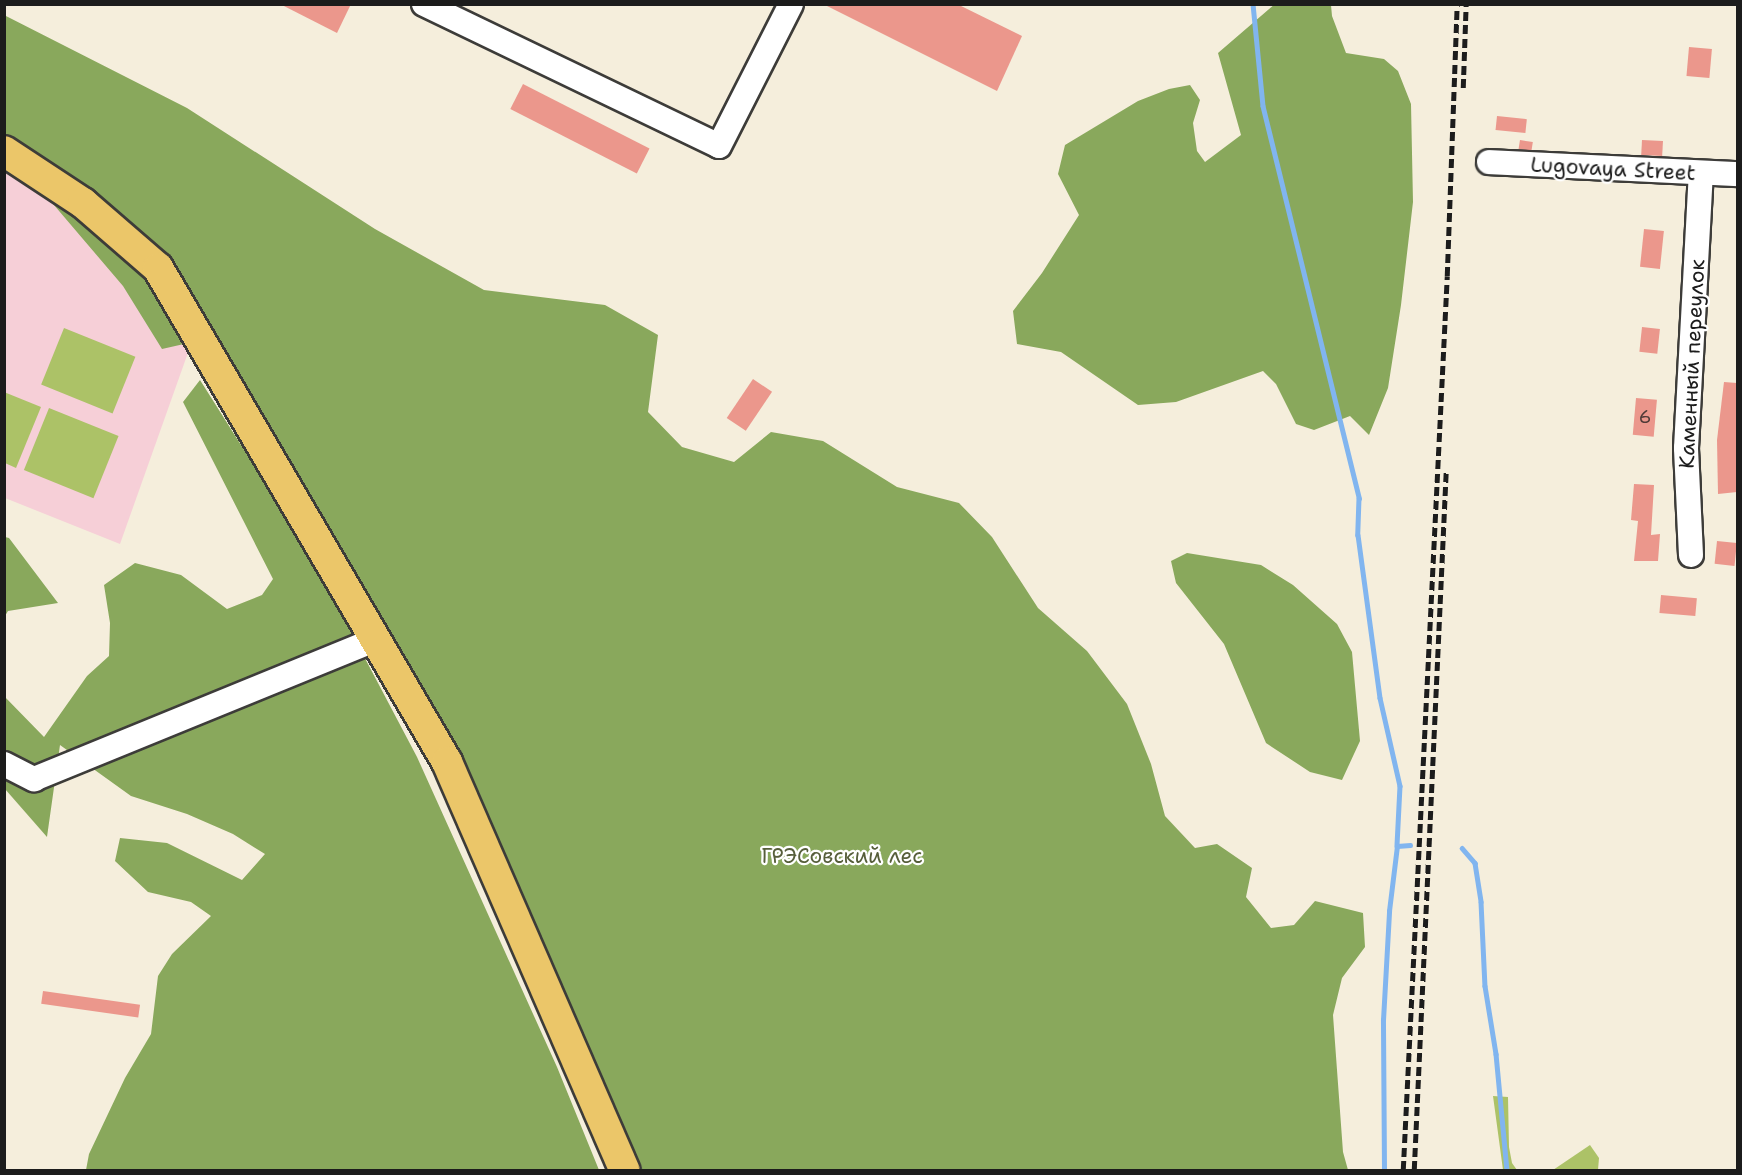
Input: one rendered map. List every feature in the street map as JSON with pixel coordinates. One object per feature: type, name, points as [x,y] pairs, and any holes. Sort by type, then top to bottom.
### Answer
[{"type":"main road","points":[[4,151],[83,203],[158,268],[447,762],[624,1170]]},
{"type":"street","points":[[424,4],[455,11],[719,146],[791,4]]},
{"type":"street","name":"Lugovaya Street","points":[[1489,162],[1737,174]]},
{"type":"street","name":"Каменный переулок","points":[[1691,555],[1686,448],[1701,173]]},
{"type":"street","points":[[4,765],[34,779],[375,640]]},
{"type":"shaded area","points":[[4,163],[69,206],[190,347],[120,544],[5,498]]},
{"type":"green space","points":[[1275,4],[1331,5],[1332,16],[1346,53],[1384,59],[1398,71],[1411,104],[1413,202],[1401,305],[1388,388],[1369,435],[1350,416],[1314,430],[1296,424],[1276,384],[1263,371],[1176,402],[1138,405],[1061,352],[1017,344],[1013,311],[1042,273],[1079,215],[1058,174],[1065,145],[1138,101],[1169,89],[1190,85],[1200,100],[1193,123],[1197,151],[1205,162],[1241,135],[1218,53]]},
{"type":"green space","name":"ГРЭСовский лес","points":[[4,15],[187,108],[375,229],[484,290],[605,305],[658,335],[648,412],[682,447],[734,462],[771,432],[823,441],[897,487],[959,503],[992,537],[1038,608],[1087,651],[1127,704],[1151,764],[1165,816],[1195,848],[1217,844],[1252,868],[1246,897],[1271,928],[1294,925],[1315,901],[1363,913],[1365,947],[1342,978],[1333,1015],[1343,1152],[1348,1170],[638,1170],[573,1024],[206,339],[162,349],[123,286],[25,171],[5,157]]},
{"type":"green space","points":[[64,328],[135,357],[113,413],[41,385]]},
{"type":"green space","points":[[200,380],[311,556],[417,757],[557,1067],[599,1170],[86,1170],[89,1154],[125,1078],[151,1034],[158,976],[172,954],[211,916],[191,902],[148,892],[115,861],[120,838],[167,843],[242,880],[265,854],[233,834],[187,814],[131,796],[60,745],[47,837],[5,789],[4,696],[44,737],[87,676],[109,656],[110,623],[104,585],[135,563],[181,575],[227,609],[262,595],[273,579],[183,402]]},
{"type":"green space","points":[[4,392],[41,407],[16,468],[5,463]]},
{"type":"green space","points":[[49,408],[119,436],[93,498],[24,470]]},
{"type":"green space","points":[[5,537],[9,538],[58,603],[8,611],[5,616]]},
{"type":"green space","points":[[1187,553],[1261,565],[1293,585],[1337,624],[1352,652],[1360,741],[1342,780],[1310,772],[1266,743],[1224,644],[1176,583],[1171,561]]},
{"type":"green space","points":[[1493,1096],[1508,1097],[1509,1147],[1512,1163],[1517,1170],[1503,1170]]},
{"type":"green space","points":[[1590,1145],[1599,1158],[1598,1170],[1553,1170]]},
{"type":"building","points":[[280,4],[351,4],[337,33]]},
{"type":"building","points":[[823,4],[957,4],[1022,36],[997,91]]},
{"type":"building","points":[[1689,47],[1712,49],[1709,78],[1686,76]]},
{"type":"building","points":[[523,84],[650,148],[637,173],[510,109]]},
{"type":"building","points":[[1497,116],[1527,119],[1525,133],[1496,130]]},
{"type":"building","points":[[1520,140],[1533,142],[1531,151],[1519,149]]},
{"type":"building","points":[[1642,140],[1663,141],[1662,156],[1641,155]]},
{"type":"building","points":[[1644,229],[1664,231],[1660,269],[1640,267]]},
{"type":"building","points":[[1642,327],[1660,329],[1657,354],[1639,352]]},
{"type":"building","points":[[753,379],[772,392],[746,431],[727,418]]},
{"type":"building","points":[[1724,382],[1737,383],[1737,492],[1718,494],[1717,440]]},
{"type":"building","points":[[1636,398],[1657,400],[1654,437],[1633,435]]},
{"type":"building","points":[[1634,484],[1654,485],[1651,535],[1660,534],[1658,561],[1634,561],[1638,521],[1631,520]]},
{"type":"building","points":[[1717,541],[1737,543],[1734,566],[1715,564]]},
{"type":"building","points":[[1661,595],[1697,598],[1695,616],[1659,613]]},
{"type":"building","points":[[43,991],[140,1005],[138,1018],[41,1004]]},
{"type":"waterway","points":[[1253,4],[1263,106],[1359,498],[1358,535],[1380,698],[1400,786],[1397,846],[1410,845]]},
{"type":"waterway","points":[[1384,1170],[1383,1020],[1389,911],[1397,846]]},
{"type":"waterway","points":[[1462,848],[1475,863],[1481,902],[1485,986],[1496,1054],[1507,1170]]},
{"type":"railway","points":[[1403,1170],[1447,276],[1457,4]]},
{"type":"railway","points":[[1463,88],[1466,4]]},
{"type":"railway","points":[[1414,1170],[1446,472]]}]
